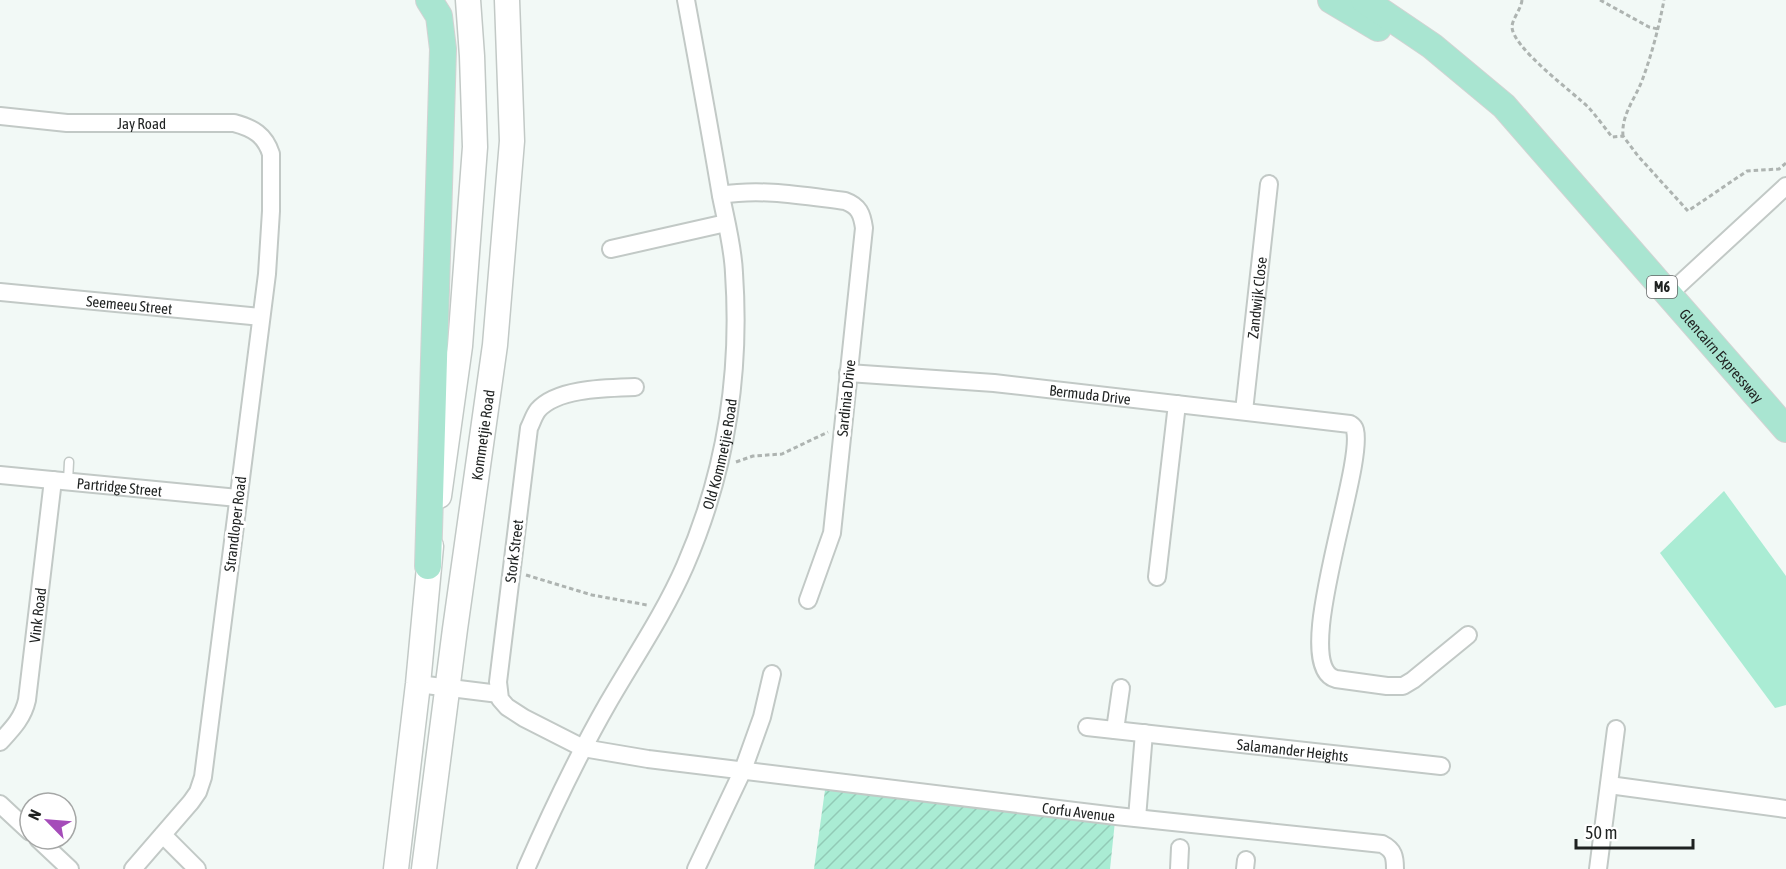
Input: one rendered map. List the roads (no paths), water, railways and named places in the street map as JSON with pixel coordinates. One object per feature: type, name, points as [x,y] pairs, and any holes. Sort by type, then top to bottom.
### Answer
[{"type":"main road","points":[[396,869],[418,684],[428,566],[443,49],[439,16],[429,0]]},
{"type":"main road","points":[[428,566],[460,346],[475,147],[468,0]]},
{"type":"main road","name":"Kommetjie Road","points":[[424,869],[456,617],[495,345],[505,244],[512,141],[507,0]]},
{"type":"main road","name":"Glencairn Expressway","points":[[1331,0],[1420,55],[1538,146]]},
{"type":"main road","name":"Glencairn Expressway","points":[[1364,0],[1406,27],[1461,69],[1518,120],[1538,146],[1786,429]]},
{"type":"street","name":"Old Kommetjie Road","points":[[526,869],[583,748],[664,608],[684,568],[719,471],[733,392],[736,360],[734,270],[686,0]]},
{"type":"street","name":"Jay Road","points":[[0,116],[67,123],[234,123],[252,128],[260,134],[272,153]]},
{"type":"street","name":"Strandloper Road","points":[[133,869],[196,796],[203,777],[270,241],[272,153]]},
{"type":"street","name":"Zandwijk Close","points":[[1244,411],[1269,184]]},
{"type":"street","points":[[1668,295],[1786,186]]},
{"type":"street","name":"Sardinia Drive","points":[[721,195],[759,191],[845,201],[856,206],[864,228],[832,533],[808,600]]},
{"type":"street","points":[[611,249],[726,223]]},
{"type":"street","name":"Seemeeu Street","points":[[0,292],[261,317]]},
{"type":"street","name":"Bermuda Drive","points":[[848,373],[994,383],[1350,424],[1356,432],[1354,455],[1322,615],[1320,642],[1327,676],[1333,679],[1402,686],[1413,680],[1468,635]]},
{"type":"street","name":"Stork Street","points":[[499,694],[498,682],[528,433],[537,411],[553,399],[565,395],[609,388],[635,387]]},
{"type":"street","points":[[1156,577],[1177,404]]},
{"type":"street","name":"Partridge Street","points":[[0,475],[238,498]]},
{"type":"street","name":"Vink Road","points":[[0,742],[25,711],[60,480]]},
{"type":"street","points":[[696,869],[743,770],[762,717],[772,674]]},
{"type":"street","points":[[418,684],[499,694],[503,703],[524,718],[583,748]]},
{"type":"street","points":[[1115,730],[1121,688]]},
{"type":"street","name":"Salamander Heights","points":[[1087,727],[1441,766]]},
{"type":"street","points":[[1598,869],[1616,729]]},
{"type":"street","points":[[1137,818],[1144,733]]},
{"type":"street","name":"Corfu Avenue","points":[[583,748],[648,759],[839,783],[1382,844],[1394,855],[1395,869]]},
{"type":"street","points":[[1609,785],[1786,809]]},
{"type":"street","points":[[0,804],[18,821]]},
{"type":"street","points":[[163,835],[197,869]]},
{"type":"street","points":[[1179,869],[1180,848]]},
{"type":"street","points":[[51,851],[70,869]]},
{"type":"lane","points":[[60,480],[69,462]]}]
